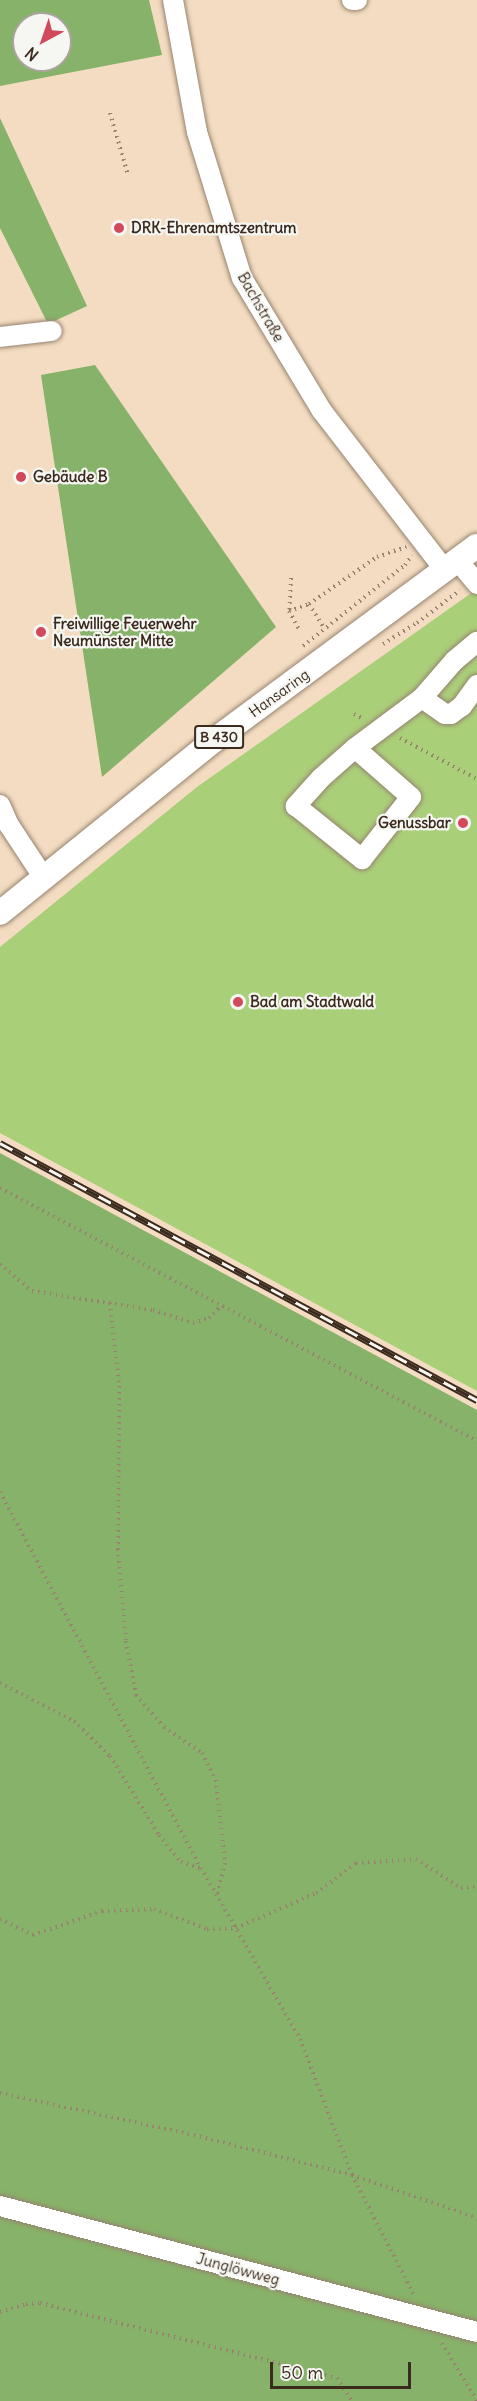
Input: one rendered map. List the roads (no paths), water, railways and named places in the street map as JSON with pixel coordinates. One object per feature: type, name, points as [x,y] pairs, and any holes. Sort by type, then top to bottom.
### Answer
[{"type":"main road","name":"Hansaring","points":[[0,913],[213,741],[477,546]]},
{"type":"street","name":"Bachstraße","points":[[173,0],[197,132],[242,278],[322,411],[423,540],[452,566],[476,582]]},
{"type":"street","points":[[352,0],[357,0]]},
{"type":"street","points":[[0,337],[52,331]]},
{"type":"street","points":[[355,748],[411,797],[362,859],[296,806],[321,778],[355,748],[422,698],[454,661],[477,642]]},
{"type":"street","points":[[422,698],[445,714],[450,714],[462,706],[477,686]]},
{"type":"street","points":[[0,805],[25,850],[44,878]]},
{"type":"street","name":"Junglöwweg","points":[[0,2206],[477,2332]]},
{"type":"railway","points":[[0,1143],[477,1400]]},
{"type":"place","name":"DRK-Ehrenamtszentrum","points":[[119,228]]},
{"type":"place","name":"Gebäude B","points":[[21,477]]},
{"type":"place","name":"Freiwillige Feuerwehr Neumünster Mitte","points":[[41,632]]},
{"type":"place","name":"Genussbar","points":[[463,823]]},
{"type":"place","name":"Bad am Stadtwald","points":[[238,1002]]}]
